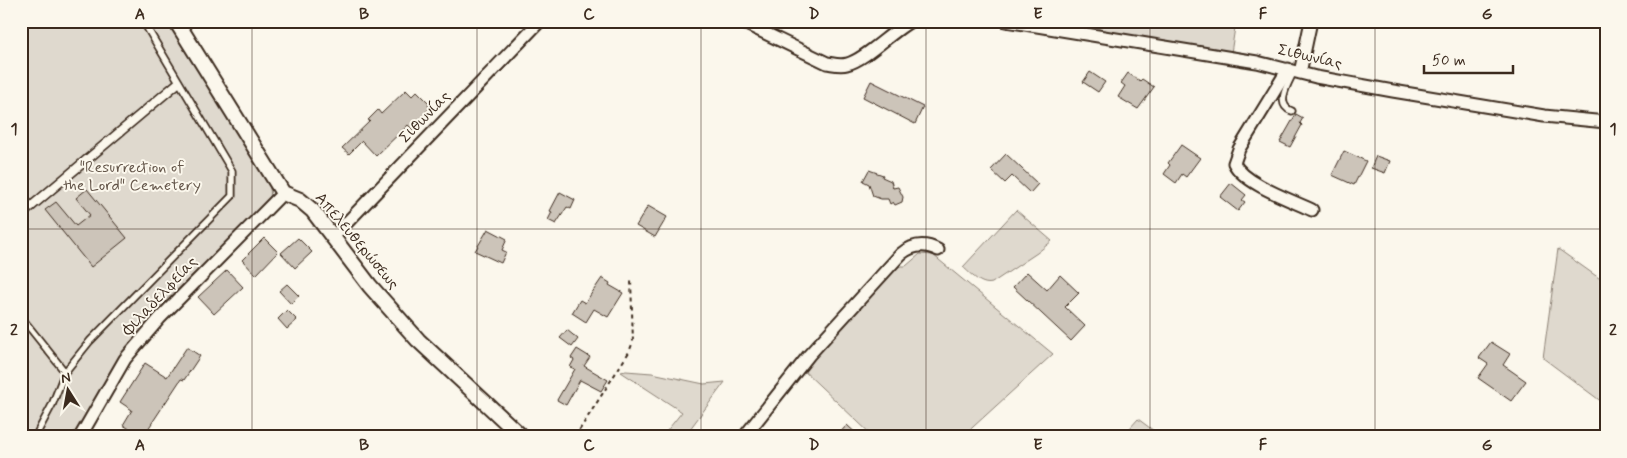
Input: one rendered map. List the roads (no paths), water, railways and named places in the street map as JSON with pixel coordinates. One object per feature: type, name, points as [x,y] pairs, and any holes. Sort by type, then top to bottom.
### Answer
[{"type":"street","name":"Απελευθερώσεως","points":[[176,21],[283,192],[300,200],[313,211],[334,236],[370,286],[418,340],[522,437]]},
{"type":"street","name":"Σιθωνίας","points":[[334,236],[540,21]]},
{"type":"street","points":[[740,21],[828,63],[837,65],[848,64],[858,60],[911,21]]},
{"type":"street","name":"Σιθωνίας","points":[[1006,21],[1257,62],[1349,83],[1544,116],[1606,122]]},
{"type":"street","points":[[1311,21],[1294,71],[1240,146],[1234,158],[1234,163],[1239,171],[1251,180],[1312,210]]},
{"type":"street","points":[[21,215],[178,83]]},
{"type":"street","name":"Φιλαδελφείας","points":[[80,437],[125,359],[160,318],[283,192]]},
{"type":"street","points":[[744,437],[809,355],[901,254],[909,248],[921,245],[938,250]]},
{"type":"lane","points":[[35,437],[52,406],[65,372],[90,342],[232,196],[232,171],[178,83],[160,48],[143,21]]},
{"type":"lane","points":[[1292,111],[1288,110],[1285,106],[1283,99],[1294,71]]},
{"type":"lane","points":[[21,316],[65,372]]},
{"type":"park label","name":"\"Resurrection of the Lord\" Cemetery","points":[[132,176]]}]
